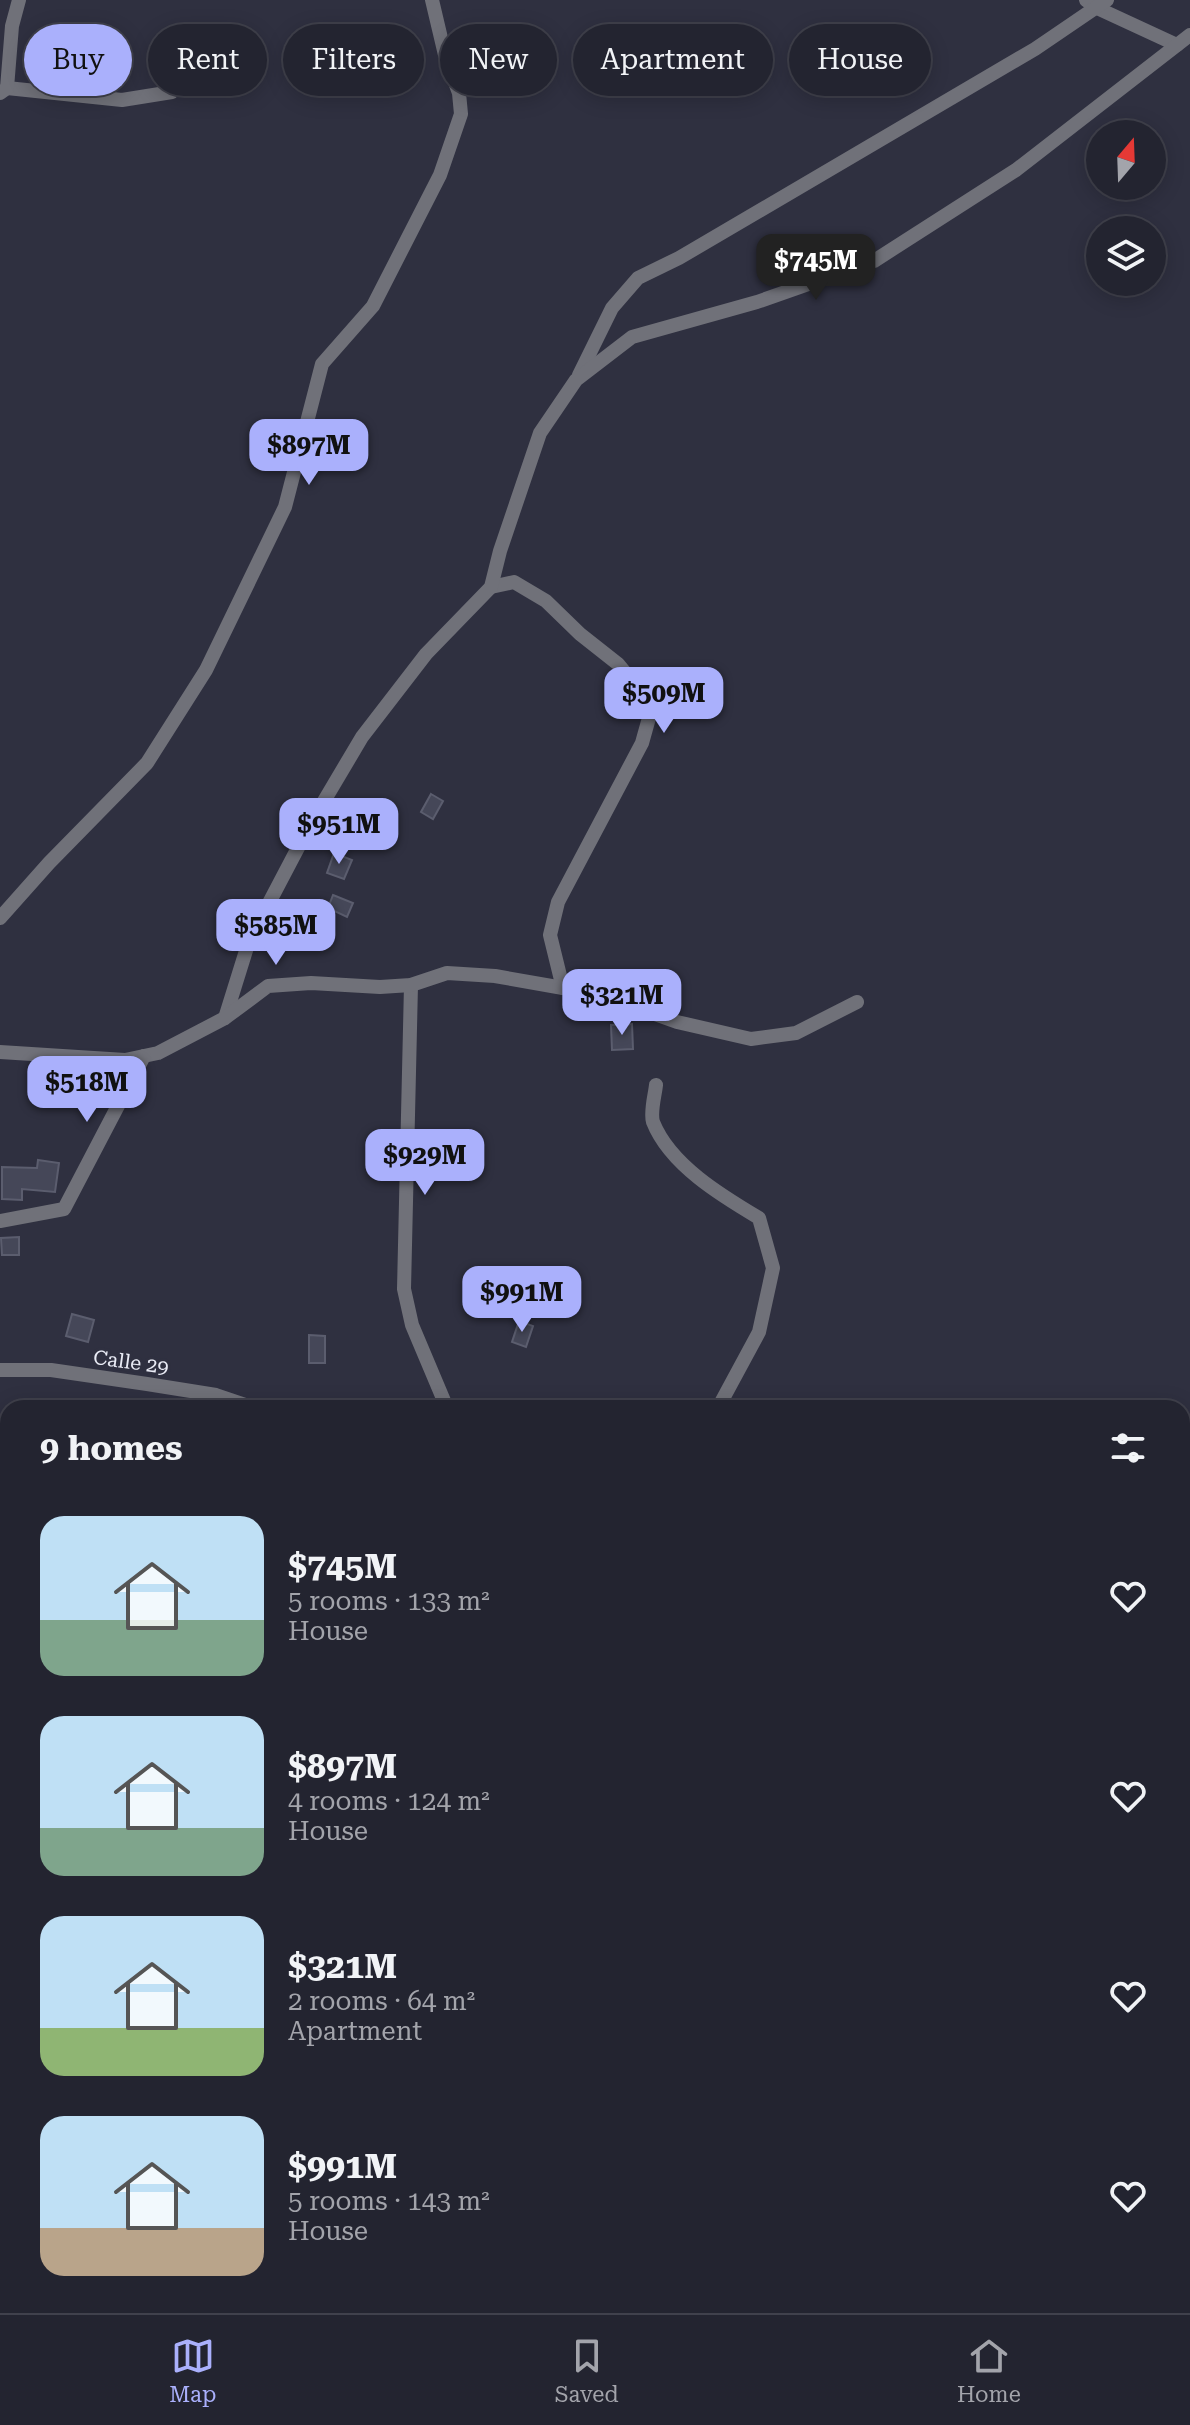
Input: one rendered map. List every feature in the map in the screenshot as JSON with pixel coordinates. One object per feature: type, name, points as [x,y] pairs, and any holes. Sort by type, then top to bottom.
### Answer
[{"type":"street","points":[[19,0],[3,91],[122,100],[148,96]]},
{"type":"street","points":[[0,918],[147,763],[206,670],[285,507],[322,364],[373,306],[440,175],[461,114],[459,93],[445,55],[432,0]]},
{"type":"street","points":[[225,1018],[249,941],[311,823],[362,737],[426,654],[491,587],[540,433],[576,380],[612,308],[638,278],[679,258],[1035,49],[1096,3],[1177,45]]},
{"type":"street","points":[[576,380],[632,337],[757,302],[874,261],[1016,170],[1190,35]]},
{"type":"street","points":[[491,587],[514,582],[546,601],[580,634],[618,664],[642,693],[649,718],[642,743],[558,902],[550,935],[563,988]]},
{"type":"street","points":[[0,1052],[125,1060],[158,1053],[225,1018],[268,986],[311,983],[380,987],[411,985],[447,973],[495,976],[591,991],[677,1022],[751,1039],[796,1033],[857,1002]]},
{"type":"street","points":[[411,985],[404,1289],[412,1325],[444,1400]]},
{"type":"street","points":[[0,1221],[64,1209],[144,1056]]},
{"type":"street","points":[[656,1085],[652,1119],[670,1150],[715,1192],[759,1218],[773,1268],[759,1332],[722,1400]]},
{"type":"street","name":"Calle 29","points":[[0,1370],[51,1370],[216,1395],[231,1400]]},
{"type":"building","points":[[431,794],[443,801],[433,819],[421,812]]},
{"type":"building","points":[[334,853],[352,860],[344,879],[327,873]]},
{"type":"building","points":[[333,895],[353,903],[347,917],[328,908]]},
{"type":"building","points":[[632,1024],[633,1049],[612,1050],[611,1025]]},
{"type":"building","points":[[38,1160],[59,1163],[55,1192],[22,1189],[22,1200],[2,1199],[2,1167],[37,1168]]},
{"type":"building","points":[[19,1237],[19,1255],[2,1255],[1,1238]]},
{"type":"building","points":[[72,1314],[94,1320],[88,1342],[66,1336]]},
{"type":"building","points":[[519,1321],[533,1326],[526,1347],[512,1342]]},
{"type":"building","points":[[309,1335],[325,1336],[325,1363],[309,1363]]}]
